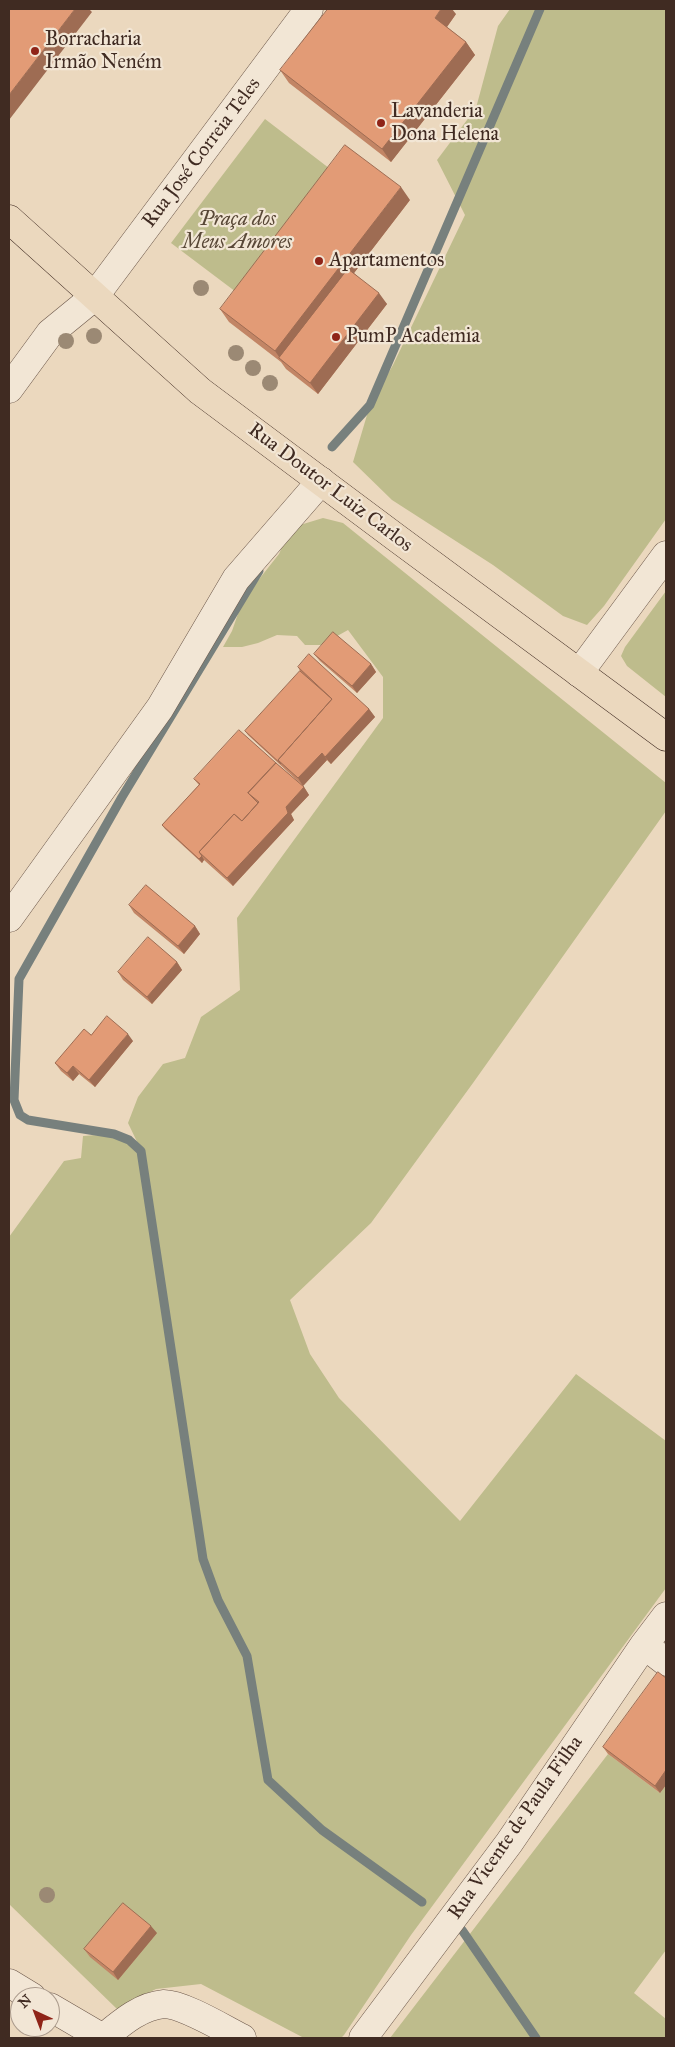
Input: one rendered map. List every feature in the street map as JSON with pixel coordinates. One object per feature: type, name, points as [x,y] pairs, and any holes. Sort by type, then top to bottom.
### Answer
[{"type":"main road","name":"Rua Doutor Luiz Carlos","points":[[9,219],[200,391],[666,737]]},
{"type":"street","name":"Rua José Correia Teles","points":[[9,389],[50,333],[94,297],[309,9]]},
{"type":"street","points":[[9,918],[160,708],[236,579],[321,482]]},
{"type":"street","points":[[579,673],[666,554]]},
{"type":"street","name":"Rua Vicente de Paula Filha","points":[[363,2038],[508,1843],[666,1616]]},
{"type":"street","points":[[644,1645],[666,1662]]},
{"type":"street","points":[[60,2013],[103,2038],[126,2019],[147,2008],[165,2004],[191,2012],[242,2038]]},
{"type":"green space","points":[[510,9],[666,9],[666,519],[604,606],[587,625],[563,616],[493,565],[392,500],[353,462],[370,405],[393,365],[465,215],[437,160],[476,108],[498,26]]},
{"type":"green space","name":"Praça dos Meus Amores","points":[[265,119],[338,175],[244,298],[171,243]]},
{"type":"green space","points":[[323,518],[343,523],[666,783],[666,811],[371,1223],[290,1300],[310,1354],[339,1398],[460,1521],[576,1374],[666,1441],[666,1588],[411,1935],[344,2035],[341,2038],[304,2038],[201,1984],[156,1989],[117,2009],[9,1904],[9,1237],[64,1161],[81,1158],[83,1136],[108,1135],[119,1137],[141,1150],[128,1123],[138,1097],[163,1064],[185,1058],[201,1017],[240,990],[237,918],[383,718],[383,677],[348,630],[321,645],[305,645],[297,636],[277,635],[242,647],[223,647],[249,592],[279,554],[286,538],[300,525]]},
{"type":"green space","points":[[666,591],[666,697],[627,666],[621,656],[625,647]]},
{"type":"green space","points":[[608,1754],[660,1793],[666,1785],[666,1950],[634,1993],[666,2019],[666,2038],[390,2038]]},
{"type":"building","name":"Borracharia Irmão Neném","points":[[9,9],[75,9],[9,95]]},
{"type":"building","name":"Lavanderia Dona Helena","points":[[328,9],[441,9],[435,18],[466,42],[382,149],[280,70]]},
{"type":"building","name":"Apartamentos","points":[[345,145],[401,187],[275,351],[220,309]]},
{"type":"building","name":"PumP Academia","points":[[348,269],[379,293],[310,383],[279,358]]},
{"type":"building","points":[[333,632],[371,664],[352,686],[314,654]]},
{"type":"building","points":[[309,654],[369,709],[325,757],[322,753],[298,778],[278,760],[332,699],[298,667]]},
{"type":"building","points":[[300,671],[332,699],[278,760],[281,764],[245,731]]},
{"type":"building","points":[[239,730],[276,763],[248,793],[258,803],[242,821],[234,814],[199,852],[202,856],[199,859],[162,825],[200,784],[194,779]]},
{"type":"building","points":[[276,763],[304,787],[286,807],[288,813],[227,878],[199,852],[234,814],[242,821],[259,802],[248,793]]},
{"type":"building","points":[[146,885],[195,926],[178,946],[129,905]]},
{"type":"building","points":[[148,937],[177,962],[147,997],[118,972]]},
{"type":"building","points":[[107,1016],[128,1034],[89,1080],[73,1066],[67,1073],[55,1063],[84,1029],[91,1035]]},
{"type":"building","points":[[658,1672],[666,1678],[666,1770],[655,1786],[603,1747]]},
{"type":"building","points":[[123,1903],[151,1926],[113,1972],[84,1949]]},
{"type":"waterway","points":[[332,447],[370,405],[540,9]]},
{"type":"waterway","points":[[259,571],[122,797],[19,979],[14,1100],[20,1115],[28,1120],[114,1134],[129,1140],[141,1151],[203,1559],[218,1600],[247,1656],[268,1780],[322,1830],[422,1902]]},
{"type":"waterway","points":[[462,1930],[536,2038]]},
{"type":"place","name":"Borracharia Irmão Neném","points":[[35,51]]},
{"type":"place","name":"Lavanderia Dona Helena","points":[[381,123]]},
{"type":"place","name":"Apartamentos","points":[[319,261]]},
{"type":"place","name":"PumP Academia","points":[[336,337]]}]
